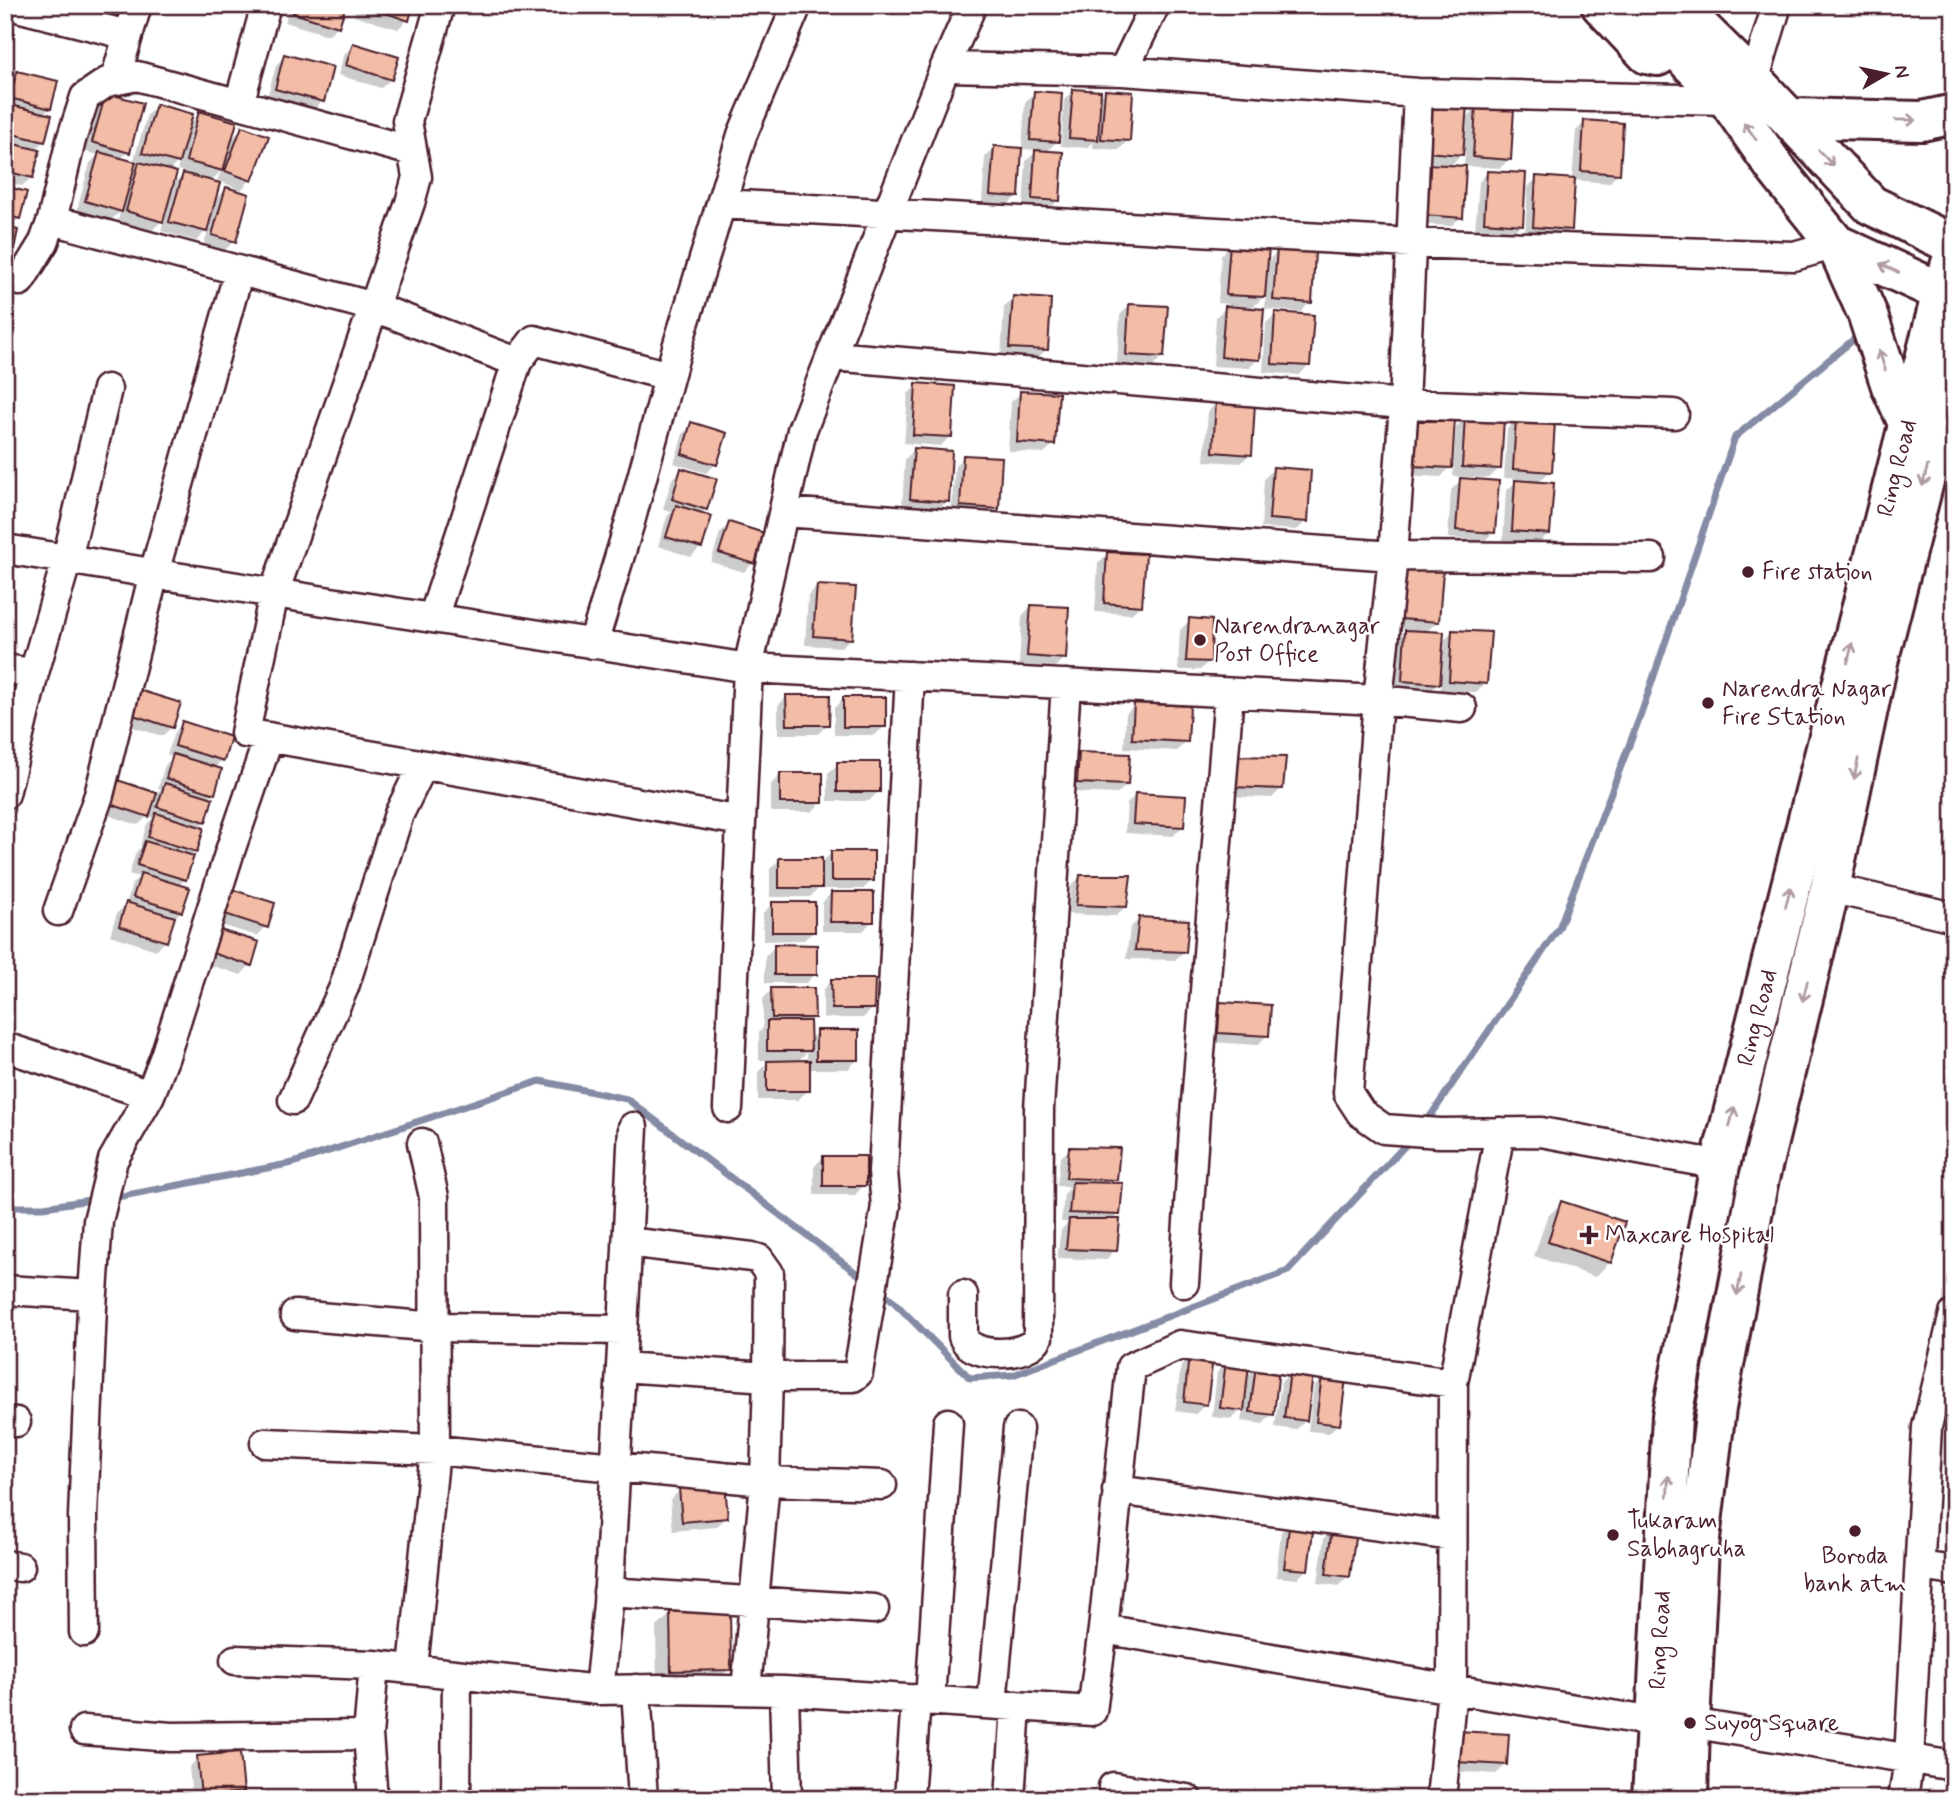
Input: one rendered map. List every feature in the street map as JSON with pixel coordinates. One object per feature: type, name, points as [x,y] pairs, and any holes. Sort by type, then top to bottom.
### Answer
[{"type":"main road","points":[[1601,5],[1647,54],[1691,64],[1789,118],[1871,205],[1954,245]]},
{"type":"main road","points":[[1638,5],[1682,17],[1741,91],[1776,169],[1836,244],[1867,313],[1891,386],[1908,423]]},
{"type":"main road","points":[[1682,17],[1691,64]]},
{"type":"main road","points":[[1789,118],[1922,121],[1954,114]]},
{"type":"main road","points":[[1836,244],[1948,295]]},
{"type":"main road","name":"Ring Road","points":[[1688,1799],[1673,1723],[1672,1416],[1720,1165],[1908,423],[1948,295],[1954,254]]},
{"type":"main road","name":"Ring Road","points":[[1653,1799],[1673,1723],[1716,1408],[1758,1183],[1830,888],[1878,662],[1954,363]]},
{"type":"street","points":[[9,5],[128,35]]},
{"type":"street","points":[[115,80],[137,5]]},
{"type":"street","points":[[239,104],[266,5]]},
{"type":"street","points":[[440,5],[407,121],[417,177],[274,593],[244,733],[741,821]]},
{"type":"street","points":[[593,644],[630,523],[669,376],[742,135],[797,5]]},
{"type":"street","points":[[728,1108],[748,668],[802,430],[972,5]]},
{"type":"street","points":[[1123,71],[1154,5]]},
{"type":"street","points":[[945,67],[1123,71],[1418,93],[1741,91],[1777,5]]},
{"type":"street","points":[[5,278],[20,281],[44,242],[85,97],[107,82],[137,76],[412,151]]},
{"type":"street","points":[[1418,93],[1404,404],[1348,1093],[1361,1113],[1384,1129],[1440,1133],[1541,1132],[1720,1165]]},
{"type":"street","points":[[721,204],[1410,243],[1794,256],[1836,244]]},
{"type":"street","points":[[52,219],[374,307],[517,362]]},
{"type":"street","points":[[58,911],[99,795],[154,573],[239,271]]},
{"type":"street","points":[[432,618],[517,362],[534,340],[669,376]]},
{"type":"street","points":[[832,356],[1404,404],[1674,414]]},
{"type":"street","points":[[5,794],[33,673],[67,559],[107,389]]},
{"type":"street","points":[[783,512],[1393,555],[1651,558]]},
{"type":"street","points":[[5,549],[748,668],[1378,700],[1462,708]]},
{"type":"street","points":[[5,669],[33,673]]},
{"type":"street","points":[[621,1367],[768,1377],[853,1377],[858,1373],[886,1206],[883,1172],[909,676]]},
{"type":"street","points":[[963,1295],[963,1336],[970,1346],[984,1352],[1004,1353],[1035,1344],[1038,1337],[1039,1109],[1066,684]]},
{"type":"street","points":[[1184,1283],[1229,692]]},
{"type":"street","points":[[84,1632],[83,1516],[92,1295],[98,1221],[113,1160],[150,1095],[165,1056],[269,737]]},
{"type":"street","points":[[293,1100],[344,987],[400,814],[423,765]]},
{"type":"street","points":[[1830,888],[1954,917]]},
{"type":"street","points":[[5,1047],[150,1095]]},
{"type":"street","points":[[600,1690],[608,1592],[633,1127]]},
{"type":"street","points":[[1441,1799],[1452,1689],[1452,1383],[1500,1132]]},
{"type":"street","points":[[413,1668],[435,1450],[434,1197],[422,1143]]},
{"type":"street","points":[[627,1242],[752,1256],[759,1259],[769,1273],[765,1481],[746,1690]]},
{"type":"street","points":[[5,1290],[92,1295]]},
{"type":"street","points":[[1903,1799],[1909,1759],[1920,1566],[1954,1314]]},
{"type":"street","points":[[295,1315],[436,1327],[623,1330]]},
{"type":"street","points":[[235,1660],[413,1668],[600,1690],[784,1691],[1092,1711],[1131,1367],[1180,1345],[1452,1383]]},
{"type":"street","points":[[909,1799],[923,1700],[948,1423]]},
{"type":"street","points":[[1010,1799],[1004,1705],[1018,1428]]},
{"type":"street","points":[[265,1443],[435,1450],[765,1481],[882,1485]]},
{"type":"street","points":[[1116,1490],[1452,1536]]},
{"type":"street","points":[[1920,1566],[1954,1571]]},
{"type":"street","points":[[608,1592],[874,1609]]},
{"type":"street","points":[[1103,1629],[1452,1689],[1954,1766]]},
{"type":"street","points":[[373,1799],[368,1735],[374,1665]]},
{"type":"street","points":[[456,1798],[457,1675]]},
{"type":"street","points":[[636,1689],[643,1799]]},
{"type":"street","points":[[784,1691],[787,1799]]},
{"type":"street","points":[[84,1730],[171,1737],[368,1735]]},
{"type":"street","points":[[1113,1787],[1187,1799]]},
{"type":"building","points":[[295,5],[346,5],[339,27],[293,13]]},
{"type":"building","points":[[363,5],[413,5],[409,21]]},
{"type":"building","points":[[353,43],[399,57],[392,80],[346,65]]},
{"type":"building","points":[[284,54],[333,67],[324,102],[275,89]]},
{"type":"building","points":[[5,65],[12,67],[5,94]]},
{"type":"building","points":[[17,71],[58,81],[51,109],[10,98]]},
{"type":"building","points":[[1073,89],[1101,91],[1098,140],[1069,138]]},
{"type":"building","points":[[1105,90],[1133,92],[1130,141],[1101,139]]},
{"type":"building","points":[[1034,91],[1062,93],[1059,142],[1030,140]]},
{"type":"building","points":[[106,93],[143,103],[130,153],[92,142]]},
{"type":"building","points":[[1428,101],[1467,104],[1463,155],[1425,152]]},
{"type":"building","points":[[156,104],[193,114],[179,163],[142,153]]},
{"type":"building","points":[[11,105],[52,115],[45,142],[5,132]]},
{"type":"building","points":[[1476,106],[1514,108],[1511,160],[1473,157]]},
{"type":"building","points":[[199,111],[237,122],[223,171],[186,161]]},
{"type":"building","points":[[1584,120],[1623,123],[1620,174],[1581,171]]},
{"type":"building","points":[[242,126],[269,136],[252,181],[225,171]]},
{"type":"building","points":[[5,142],[40,150],[33,178],[5,171]]},
{"type":"building","points":[[994,146],[1022,148],[1019,197],[990,195]]},
{"type":"building","points":[[1035,150],[1063,152],[1060,201],[1032,199]]},
{"type":"building","points":[[99,152],[136,162],[122,212],[85,201]]},
{"type":"building","points":[[139,162],[177,172],[163,222],[126,211]]},
{"type":"building","points":[[1427,164],[1466,166],[1463,218],[1424,215]]},
{"type":"building","points":[[1487,171],[1526,173],[1523,225],[1484,222]]},
{"type":"building","points":[[183,173],[220,183],[207,232],[169,222]]},
{"type":"building","points":[[1536,176],[1575,179],[1572,230],[1533,227]]},
{"type":"building","points":[[5,186],[27,192],[20,219],[5,215]]},
{"type":"building","points":[[226,187],[249,194],[236,242],[212,235]]},
{"type":"building","points":[[5,227],[18,230],[12,258],[5,256]]},
{"type":"building","points":[[1230,243],[1269,246],[1265,297],[1226,295]]},
{"type":"building","points":[[1277,249],[1315,252],[1312,303],[1273,300]]},
{"type":"building","points":[[1013,296],[1051,299],[1048,350],[1009,348]]},
{"type":"building","points":[[1129,304],[1168,306],[1164,357],[1126,355]]},
{"type":"building","points":[[1225,306],[1264,309],[1260,360],[1221,357]]},
{"type":"building","points":[[1275,312],[1314,315],[1310,366],[1272,364]]},
{"type":"building","points":[[916,383],[955,386],[952,437],[913,435]]},
{"type":"building","points":[[1020,391],[1059,393],[1055,445],[1017,442]]},
{"type":"building","points":[[1216,400],[1255,403],[1252,455],[1213,452]]},
{"type":"building","points":[[1416,414],[1455,417],[1452,468],[1413,466]]},
{"type":"building","points":[[1465,416],[1504,418],[1501,469],[1462,467]]},
{"type":"building","points":[[1516,418],[1555,421],[1552,472],[1513,469]]},
{"type":"building","points":[[691,422],[727,433],[717,465],[682,454]]},
{"type":"building","points":[[914,448],[952,451],[949,502],[910,499]]},
{"type":"building","points":[[963,455],[1002,457],[999,509],[960,506]]},
{"type":"building","points":[[1273,467],[1311,470],[1308,522],[1269,519]]},
{"type":"building","points":[[681,468],[717,479],[707,510],[672,499]]},
{"type":"building","points":[[1460,478],[1499,481],[1495,533],[1456,530]]},
{"type":"building","points":[[1515,480],[1554,483],[1550,534],[1512,531]]},
{"type":"building","points":[[676,505],[712,516],[702,548],[666,537]]},
{"type":"building","points":[[729,522],[764,533],[755,564],[719,553]]},
{"type":"building","points":[[1107,552],[1146,554],[1142,606],[1104,603]]},
{"type":"building","points":[[1404,568],[1443,570],[1439,622],[1400,619]]},
{"type":"building","points":[[817,585],[856,587],[852,639],[813,636]]},
{"type":"building","points":[[1031,605],[1069,607],[1066,659],[1027,656]]},
{"type":"building","name":"Narendranagar Post Office","points":[[1189,618],[1212,620],[1211,662],[1186,661]]},
{"type":"building","points":[[1405,630],[1444,632],[1440,684],[1402,681]]},
{"type":"building","points":[[1452,630],[1491,632],[1487,684],[1449,681]]},
{"type":"building","points":[[132,688],[181,703],[173,728],[124,712]]},
{"type":"building","points":[[786,695],[830,695],[829,725],[787,725]]},
{"type":"building","points":[[843,697],[886,697],[886,727],[843,727]]},
{"type":"building","points":[[1134,703],[1190,706],[1188,742],[1132,739]]},
{"type":"building","points":[[182,721],[231,737],[224,761],[175,746]]},
{"type":"building","points":[[1079,752],[1130,754],[1128,785],[1077,783]]},
{"type":"building","points":[[173,754],[222,769],[215,794],[166,778]]},
{"type":"building","points":[[1235,756],[1286,757],[1283,789],[1232,787]]},
{"type":"building","points":[[837,762],[880,762],[880,792],[837,792]]},
{"type":"building","points":[[780,773],[823,773],[823,803],[780,803]]},
{"type":"building","points":[[108,777],[157,793],[149,817],[101,801]]},
{"type":"building","points":[[165,783],[213,798],[206,822],[157,807]]},
{"type":"building","points":[[1135,793],[1186,796],[1184,827],[1133,824]]},
{"type":"building","points":[[156,813],[204,828],[197,852],[148,837]]},
{"type":"building","points":[[145,841],[194,856],[186,880],[137,865]]},
{"type":"building","points":[[831,851],[874,851],[874,881],[831,881]]},
{"type":"building","points":[[779,858],[822,858],[822,888],[779,888]]},
{"type":"building","points":[[141,873],[190,888],[182,912],[133,897]]},
{"type":"building","points":[[1080,875],[1131,875],[1127,907],[1076,905]]},
{"type":"building","points":[[227,888],[275,903],[268,928],[219,912]]},
{"type":"building","points":[[831,892],[874,892],[874,922],[830,922]]},
{"type":"building","points":[[126,902],[175,917],[167,942],[119,926]]},
{"type":"building","points":[[772,902],[815,902],[815,932],[772,932]]},
{"type":"building","points":[[1139,917],[1189,920],[1186,952],[1135,950]]},
{"type":"building","points":[[210,927],[259,942],[252,966],[203,950]]},
{"type":"building","points":[[774,944],[817,945],[817,975],[774,975]]},
{"type":"building","points":[[831,979],[875,979],[874,1009],[832,1009]]},
{"type":"building","points":[[771,988],[814,988],[815,1018],[772,1018]]},
{"type":"building","points":[[1220,1002],[1271,1005],[1269,1036],[1218,1033]]},
{"type":"building","points":[[767,1021],[810,1021],[811,1051],[767,1051]]},
{"type":"building","points":[[816,1030],[859,1030],[859,1060],[816,1060]]},
{"type":"building","points":[[810,1060],[810,1091],[767,1091],[767,1061]]},
{"type":"building","points":[[1069,1147],[1120,1148],[1117,1180],[1066,1178]]},
{"type":"building","points":[[823,1156],[866,1156],[866,1186],[823,1186]]},
{"type":"building","points":[[1072,1182],[1123,1183],[1120,1215],[1069,1213]]},
{"type":"building","points":[[1561,1201],[1625,1222],[1611,1263],[1548,1242]]},
{"type":"building","points":[[1069,1219],[1120,1219],[1117,1251],[1066,1249]]},
{"type":"building","points":[[1189,1355],[1213,1358],[1207,1405],[1184,1402]]},
{"type":"building","points":[[1226,1361],[1249,1364],[1244,1411],[1220,1408]]},
{"type":"building","points":[[1256,1365],[1279,1368],[1274,1415],[1250,1412]]},
{"type":"building","points":[[1290,1371],[1313,1374],[1307,1421],[1284,1418]]},
{"type":"building","points":[[1322,1375],[1346,1378],[1340,1425],[1316,1422]]},
{"type":"building","points":[[725,1484],[728,1518],[682,1522],[679,1488]]},
{"type":"building","points":[[1290,1520],[1314,1523],[1308,1570],[1284,1568]]},
{"type":"building","points":[[1332,1527],[1356,1530],[1350,1577],[1326,1574]]},
{"type":"building","points":[[730,1611],[731,1670],[671,1671],[670,1612]]},
{"type":"building","points":[[1458,1731],[1509,1734],[1507,1765],[1456,1762]]},
{"type":"building","points":[[240,1752],[244,1792],[201,1796],[197,1756]]},
{"type":"building","points":[[1453,1795],[1504,1798],[1504,1799],[1452,1799]]},
{"type":"waterway","points":[[1425,1124],[1559,928],[1641,714],[1735,437],[1853,340]]},
{"type":"waterway","points":[[112,1198],[293,1163],[540,1081],[627,1099],[867,1281]]},
{"type":"waterway","points":[[879,1290],[970,1378],[1013,1375],[1288,1271],[1412,1138]]},
{"type":"waterway","points":[[5,1207],[44,1207],[96,1199]]},
{"type":"place","name":"Fire station","points":[[1748,572]]},
{"type":"place","name":"Narendranagar Post Office","points":[[1200,640]]},
{"type":"place","name":"Narendra Nagar Fire Station","points":[[1708,703]]},
{"type":"place","name":"Maxcare Hospital","points":[[1589,1235]]},
{"type":"place","name":"Boroda bank atm","points":[[1855,1531]]},
{"type":"place","name":"Tukaram Sabhagruha","points":[[1613,1535]]},
{"type":"place","name":"Suyog Square","points":[[1690,1723]]}]
